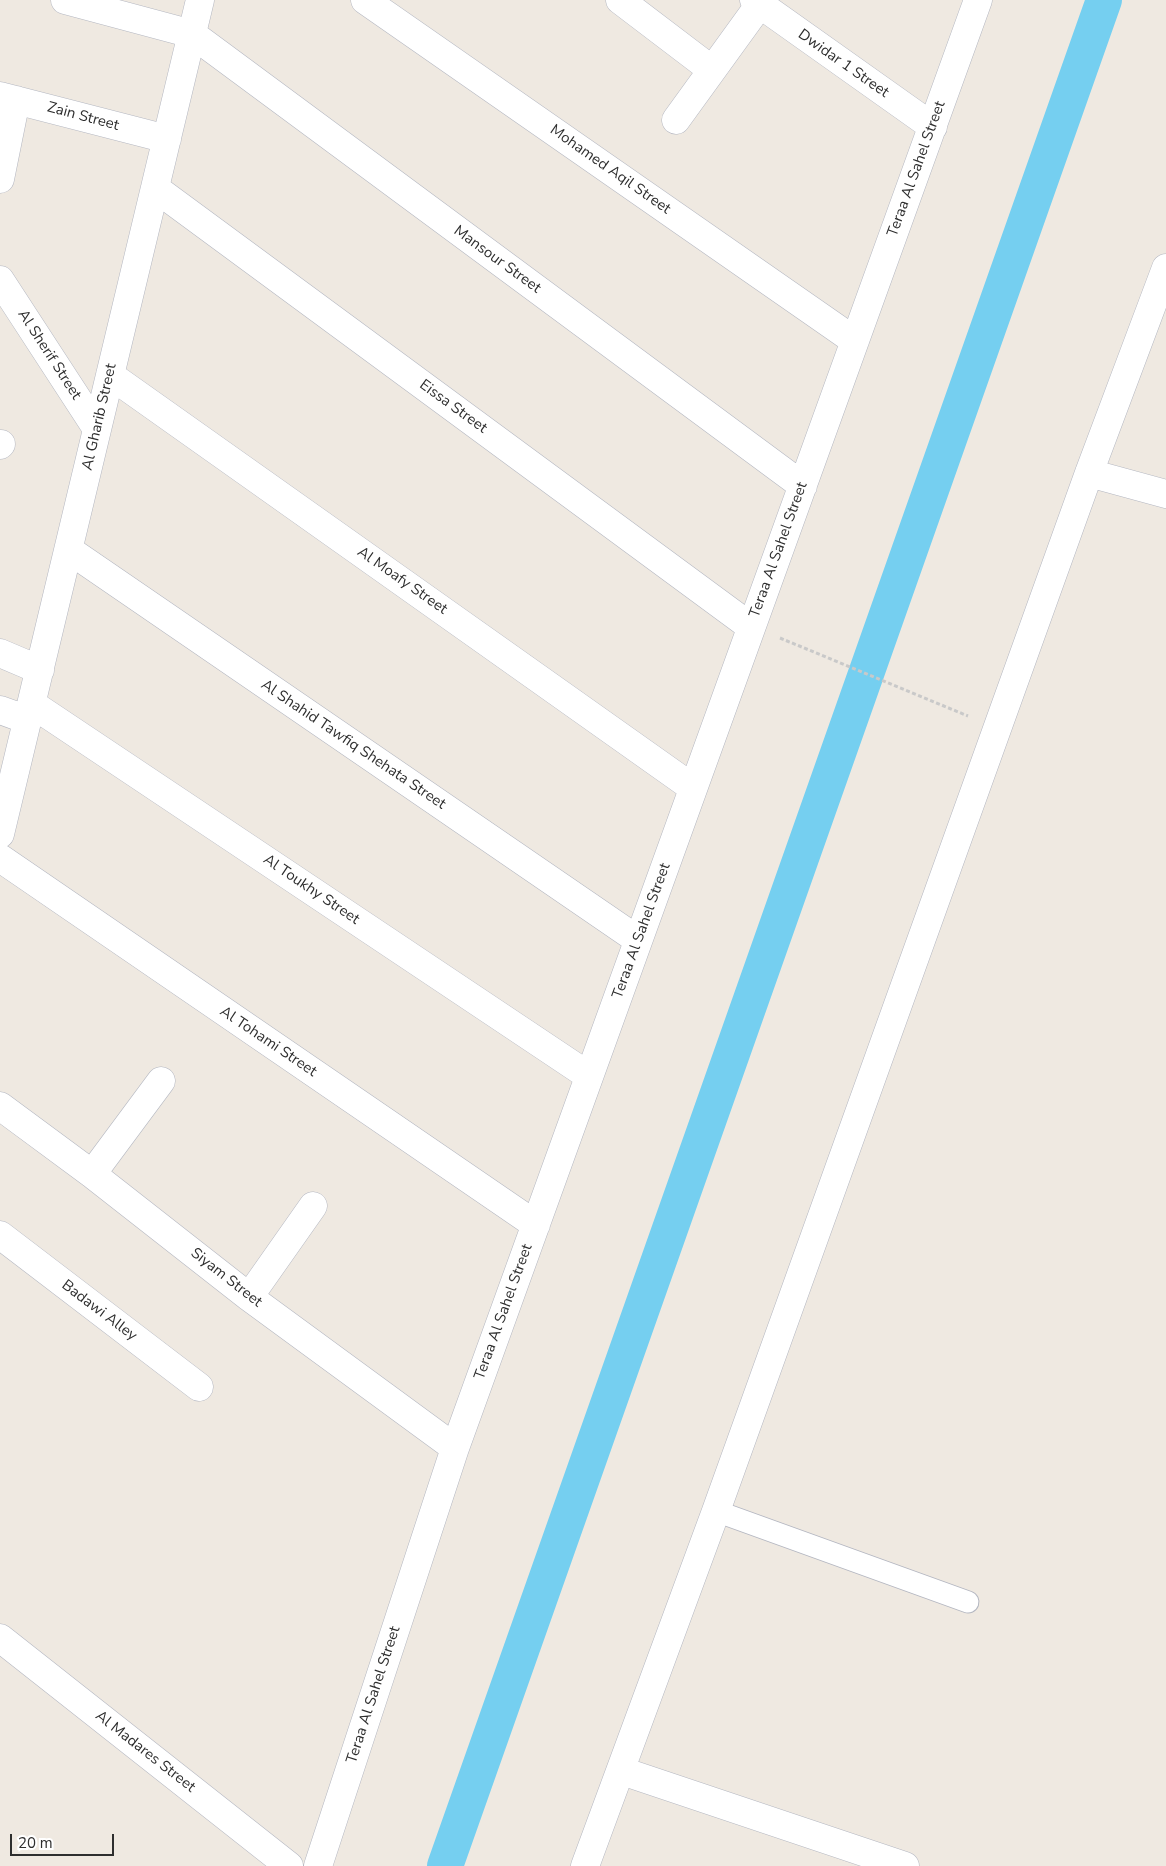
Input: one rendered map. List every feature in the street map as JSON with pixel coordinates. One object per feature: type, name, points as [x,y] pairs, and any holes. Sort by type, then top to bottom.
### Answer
[{"type":"street","points":[[65,0],[192,34]]},
{"type":"street","name":"Al Gharib Street","points":[[0,834],[200,0]]},
{"type":"street","name":"Mohamed Aqil Street","points":[[365,0],[855,341]]},
{"type":"street","points":[[620,0],[712,70]]},
{"type":"street","points":[[676,120],[757,2]]},
{"type":"street","name":"Dwidar 1 Street","points":[[757,2],[933,127]]},
{"type":"street","name":"Teraa Al Sahel Street","points":[[318,1866],[455,1448],[933,127],[970,4]]},
{"type":"street","name":"Mansour Street","points":[[192,34],[803,486]]},
{"type":"street","points":[[0,179],[8,98]]},
{"type":"street","name":"Zain Street","points":[[8,98],[167,139]]},
{"type":"street","name":"Eissa Street","points":[[155,188],[751,627]]},
{"type":"street","points":[[586,1866],[716,1511],[1089,473],[1166,268]]},
{"type":"street","name":"Al Sherif Street","points":[[0,280],[97,429]]},
{"type":"street","name":"Al Moafy Street","points":[[110,375],[693,788]]},
{"type":"street","points":[[1089,473],[1166,494]]},
{"type":"street","name":"Al Shahid Tawfiq Shehata Street","points":[[68,550],[638,940]]},
{"type":"street","points":[[0,654],[40,670]]},
{"type":"street","name":"Al Toukhy Street","points":[[0,710],[30,712],[589,1076]]},
{"type":"street","name":"Al Tohami Street","points":[[0,858],[536,1225]]},
{"type":"street","points":[[92,1174],[161,1081]]},
{"type":"street","name":"Siyam Street","points":[[0,1106],[92,1174],[249,1297],[455,1448]]},
{"type":"street","points":[[249,1297],[313,1206]]},
{"type":"street","name":"Badawi Alley","points":[[0,1235],[198,1387]]},
{"type":"street","name":"Al Madares Street","points":[[0,1638],[290,1866]]},
{"type":"street","points":[[622,1771],[905,1866]]},
{"type":"lane","points":[[716,1511],[968,1602]]},
{"type":"path","points":[[802,648],[936,702]]},
{"type":"waterway","points":[[445,1866],[1104,0]]}]
